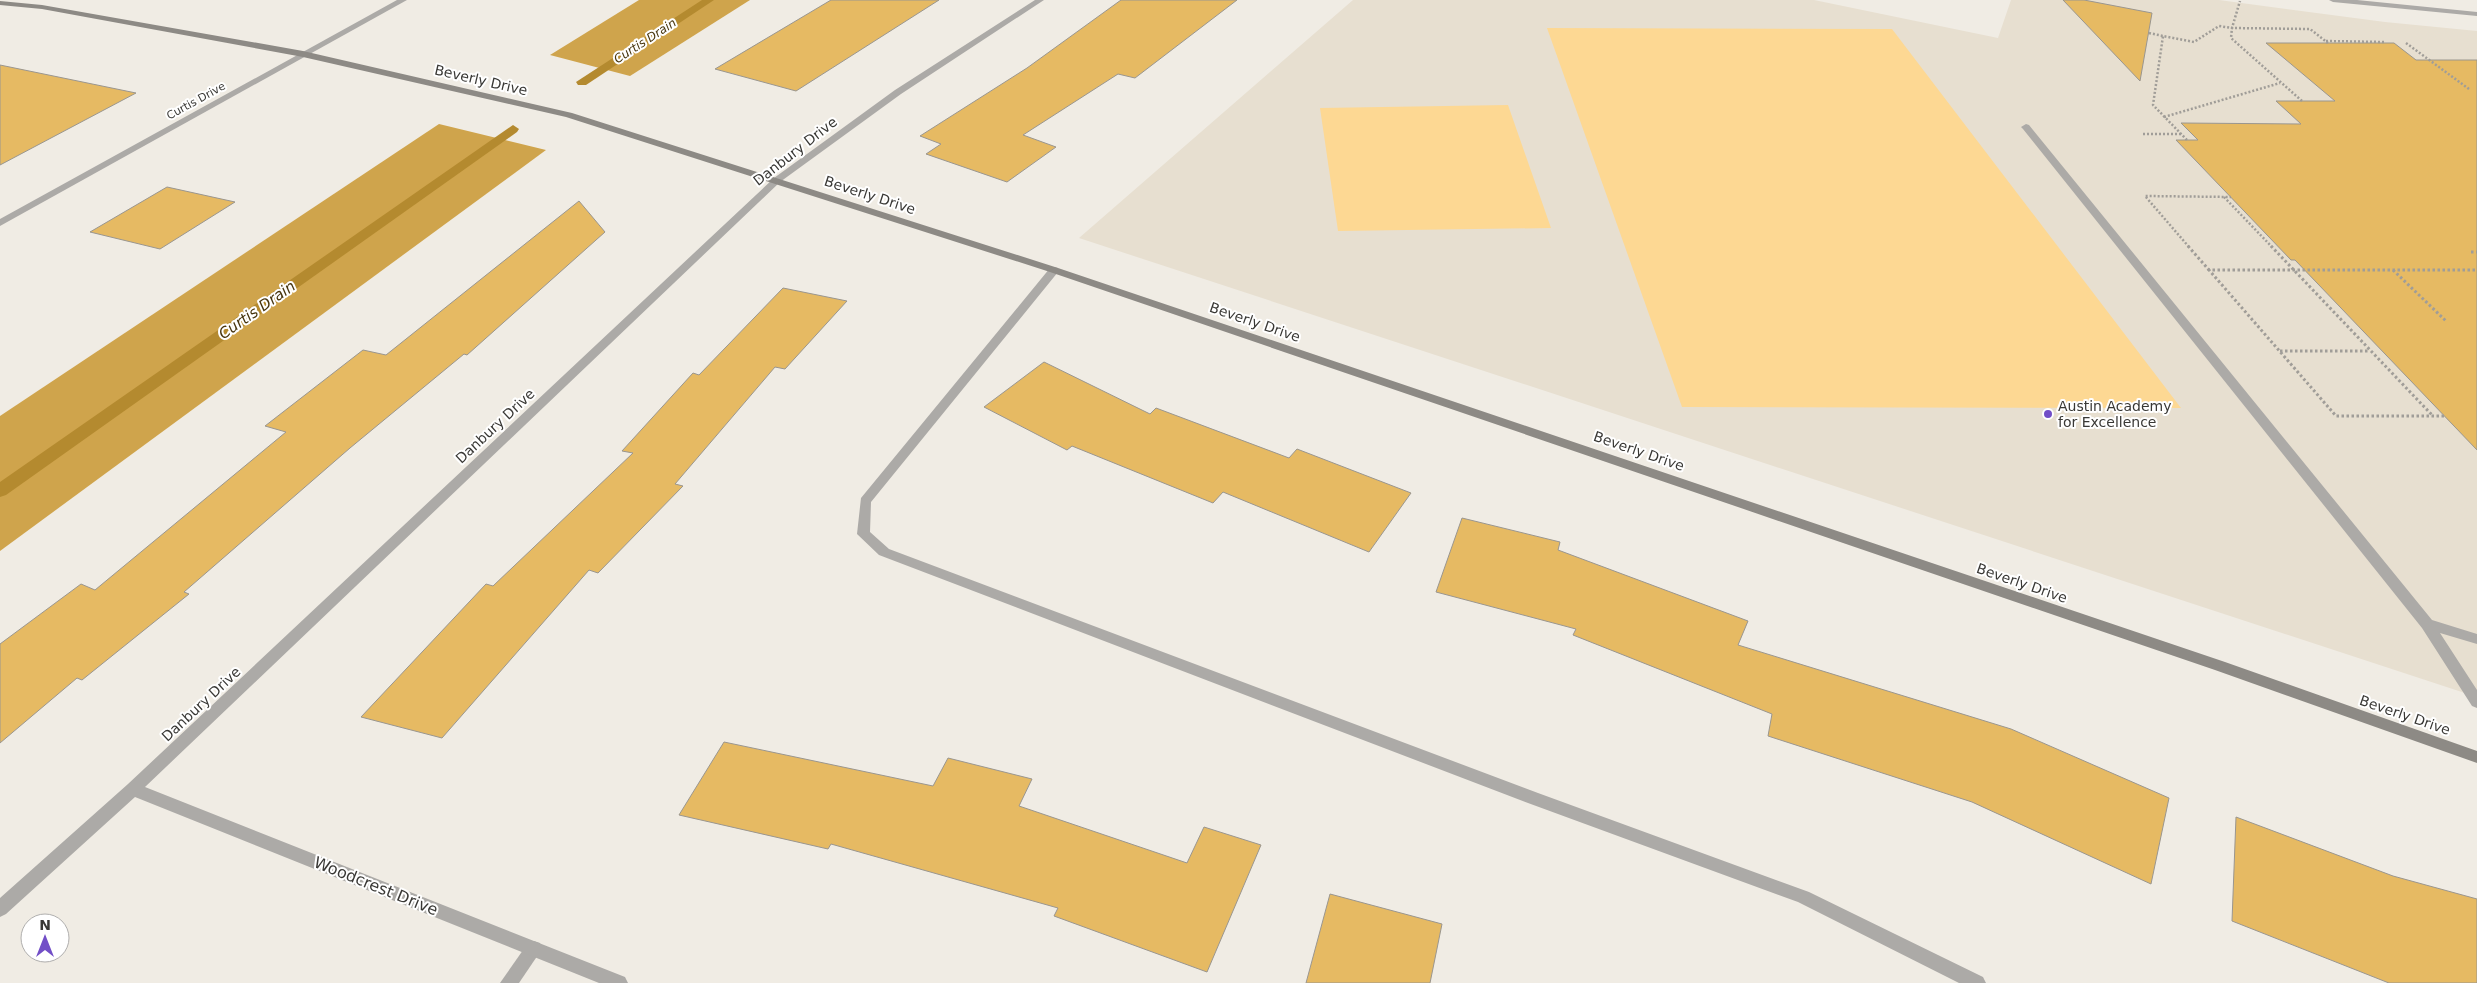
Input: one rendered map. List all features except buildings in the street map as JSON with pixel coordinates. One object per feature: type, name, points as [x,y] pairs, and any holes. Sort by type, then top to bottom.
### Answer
[{"type":"street","name":"Curtis Drive","points":[[0,223],[403,0]]},
{"type":"street","name":"Danbury Drive","points":[[0,909],[133,788],[777,180],[898,92],[1040,0]]},
{"type":"street","points":[[2333,0],[2477,14]]},
{"type":"street","name":"Beverly Drive","points":[[0,3],[42,7],[303,54],[569,115],[1054,270],[2220,666],[2477,757]]},
{"type":"street","points":[[2026,127],[2427,624],[2477,702]]},
{"type":"street","points":[[1054,270],[865,501],[864,534],[884,552],[1533,798],[1803,897],[1977,983]]},
{"type":"street","points":[[2427,624],[2477,639]]},
{"type":"street","name":"Woodcrest Drive","points":[[133,788],[619,983]]},
{"type":"street","points":[[509,983],[534,949]]},
{"type":"path","points":[[2240,1],[2231,38],[2302,102]]},
{"type":"path","points":[[2148,33],[2194,42],[2220,26],[2232,28],[2310,29],[2328,43]]},
{"type":"path","points":[[2163,36],[2153,105],[2187,140]]},
{"type":"path","points":[[2405,42],[2469,89]]},
{"type":"path","points":[[2164,117],[2280,83]]},
{"type":"path","points":[[2143,134],[2181,134]]},
{"type":"path","points":[[2231,197],[2145,196],[2336,416],[2444,416]]},
{"type":"path","points":[[2224,197],[2432,416]]},
{"type":"path","points":[[2471,252],[2477,252]]},
{"type":"path","points":[[2209,270],[2477,270]]},
{"type":"path","points":[[2392,270],[2446,321]]},
{"type":"path","points":[[2280,352],[2371,352]]},
{"type":"shaded area","points":[[639,0],[750,0],[630,76],[550,55]]},
{"type":"shaded area","name":"Austin Academy for Excellence","points":[[1353,0],[1814,0],[1998,38],[2011,0],[2219,0],[2385,22],[2477,31],[2477,697],[1079,238]]},
{"type":"shaded area","points":[[1547,28],[1892,29],[2181,408],[1682,407]]},
{"type":"shaded area","points":[[1508,105],[1551,228],[1338,231],[1320,108]]},
{"type":"shaded area","points":[[439,124],[546,150],[0,551],[0,416]]},
{"type":"waterway","name":"Curtis Drain","points":[[582,82],[709,0]]},
{"type":"waterway","name":"Curtis Drain","points":[[0,491],[513,129]]},
{"type":"place","name":"Austin Academy for Excellence","points":[[2048,414]]}]
